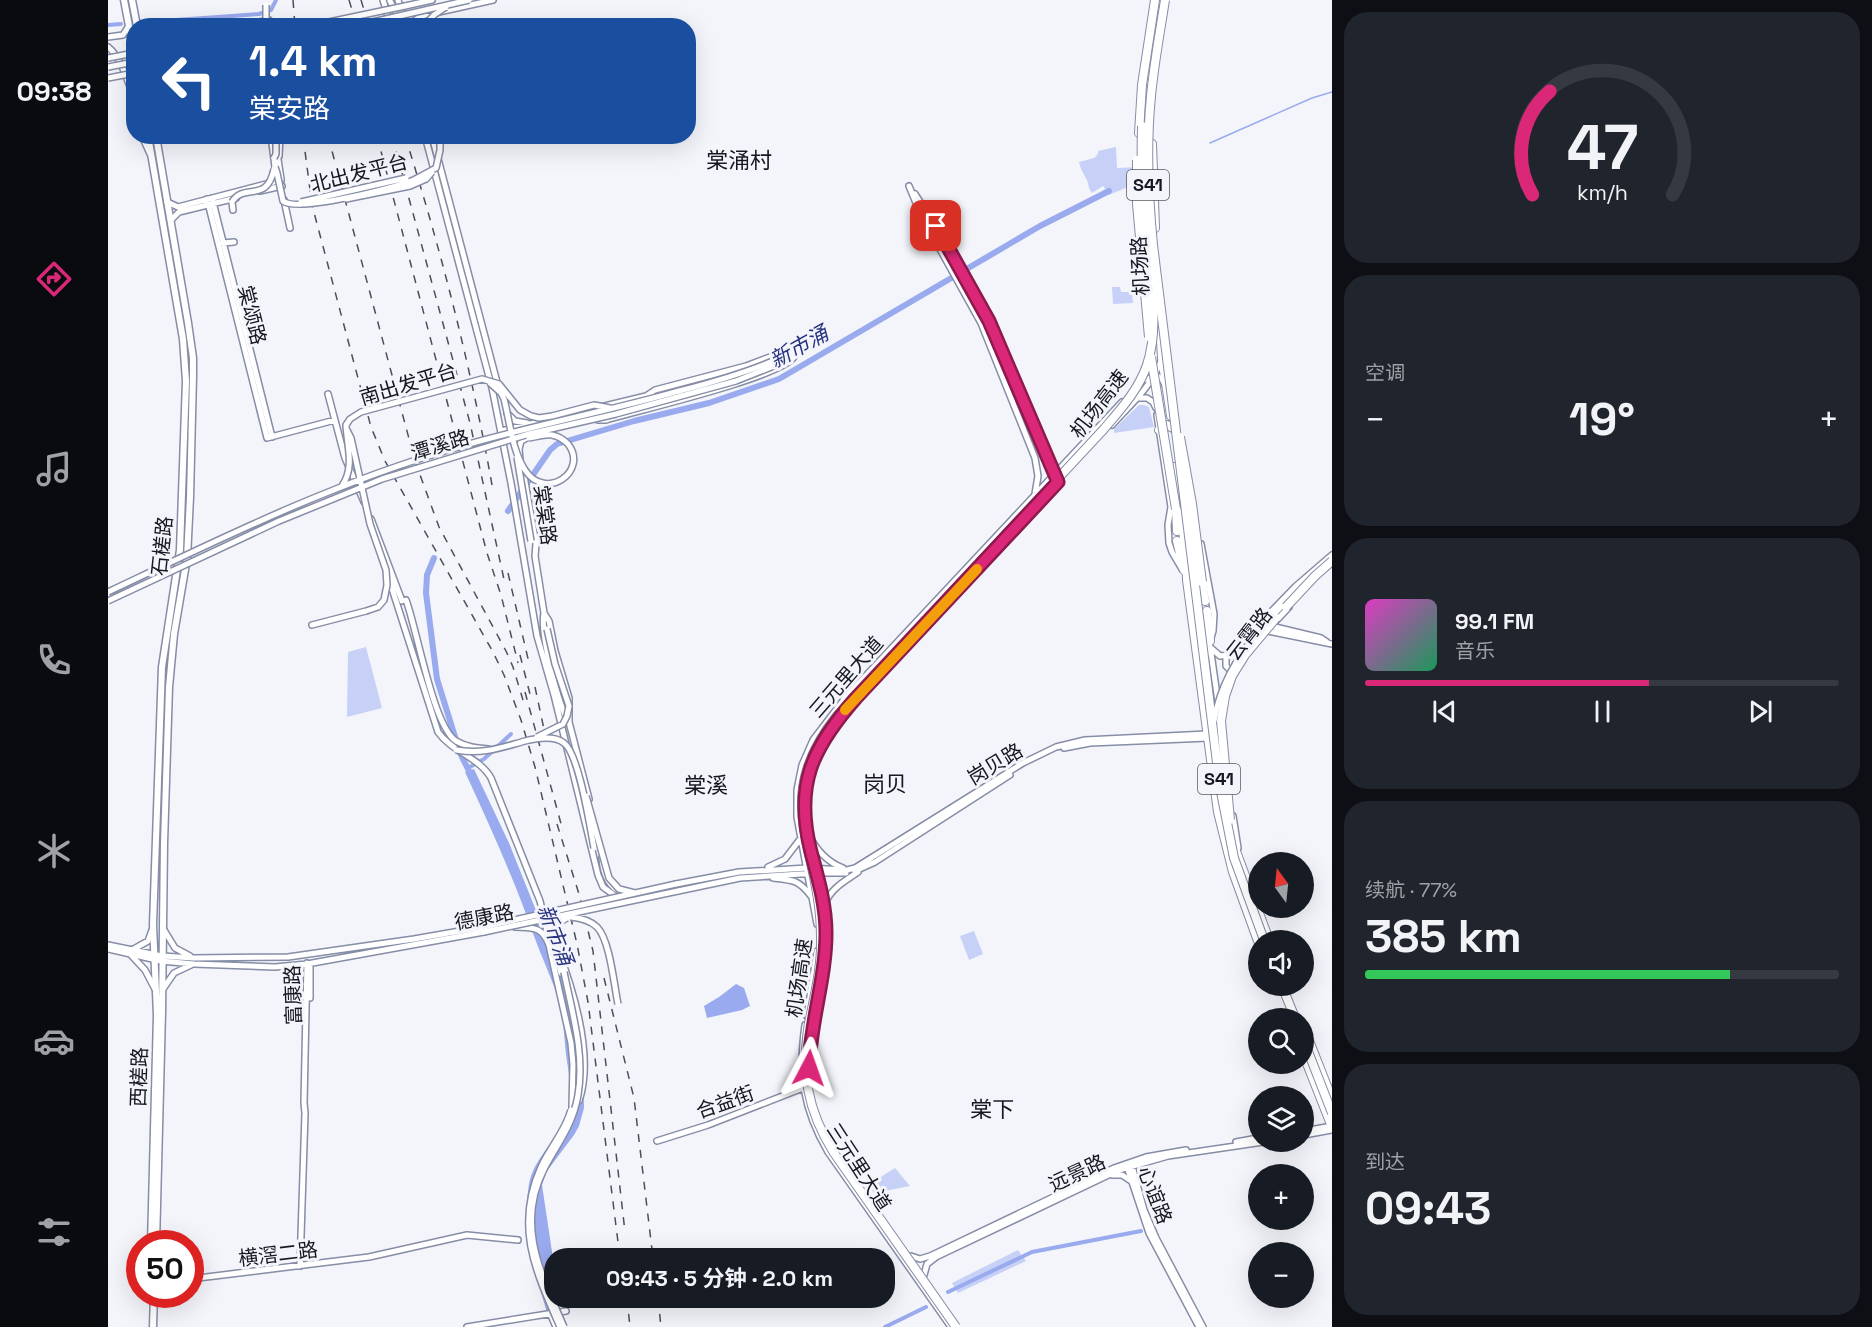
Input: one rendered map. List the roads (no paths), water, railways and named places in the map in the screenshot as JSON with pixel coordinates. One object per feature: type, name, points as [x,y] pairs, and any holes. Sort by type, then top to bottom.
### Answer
[{"type":"highway","name":"机场高速","points":[[958,1327],[834,1153],[817,1123],[809,1100],[805,1074],[806,1049],[820,966],[821,929],[819,903],[802,821],[803,787],[807,766],[815,748],[837,716],[1111,421],[1138,385],[1149,357],[1153,325],[1142,197],[1142,126],[1156,0]]},
{"type":"highway","name":"机场路","points":[[1141,183],[1140,110],[1156,0]]},
{"type":"highway","name":"机场路","points":[[1166,0],[1152,115],[1153,191],[1161,345],[1190,529],[1206,655]]},
{"type":"highway","name":"S41","points":[[1166,0],[1153,78],[1148,158],[1152,236],[1224,816],[1234,858],[1260,930]]},
{"type":"highway","points":[[1142,126],[1136,170],[1141,261],[1152,361],[1176,509],[1177,531]]},
{"type":"highway","points":[[1141,183],[1149,239],[1156,364],[1186,552],[1215,794],[1224,841],[1254,930]]},
{"type":"highway","points":[[1151,345],[1156,353],[1160,351],[1161,345]]},
{"type":"highway","points":[[1168,370],[1190,491],[1205,601]]},
{"type":"highway","points":[[1156,404],[1161,396],[1168,399]]},
{"type":"highway","points":[[1159,430],[1164,425],[1173,428]]},
{"type":"highway","points":[[1177,541],[1188,580]]},
{"type":"highway","points":[[1286,607],[1332,561]]},
{"type":"highway","points":[[1207,611],[1210,641]]},
{"type":"highway","points":[[1234,858],[1222,728],[1223,703],[1229,683],[1241,661],[1276,618]]},
{"type":"highway","points":[[1206,655],[1218,737],[1218,768],[1230,831],[1265,930]]},
{"type":"highway","points":[[1314,1054],[1332,1099]]},
{"type":"highway","points":[[1314,1070],[1317,1069],[1318,1065]]},
{"type":"highway","points":[[1314,1067],[1332,1113]]},
{"type":"highway","points":[[1310,1074],[1332,1127]]},
{"type":"main road","points":[[124,0],[127,18]]},
{"type":"main road","points":[[132,0],[135,18]]},
{"type":"main road","points":[[267,18],[268,0]]},
{"type":"main road","points":[[383,0],[389,18]]},
{"type":"main road","points":[[399,0],[405,18]]},
{"type":"main road","points":[[405,6],[421,0]]},
{"type":"main road","points":[[348,18],[432,0]]},
{"type":"main road","points":[[390,1],[397,18]]},
{"type":"main road","points":[[390,1],[396,18]]},
{"type":"main road","points":[[391,18],[467,1]]},
{"type":"main road","points":[[432,18],[440,10],[467,1]]},
{"type":"main road","points":[[417,18],[489,1]]},
{"type":"main road","points":[[108,37],[123,35],[126,30]]},
{"type":"main road","points":[[108,47],[114,53],[126,79]]},
{"type":"main road","points":[[126,55],[108,58],[110,66],[108,68],[126,64]]},
{"type":"main road","points":[[108,76],[126,74]]},
{"type":"main road","points":[[108,76],[123,78],[126,82]]},
{"type":"main road","points":[[145,144],[152,159]]},
{"type":"main road","name":"石槎路","points":[[149,144],[188,345],[178,570],[162,667],[153,925],[158,958]]},
{"type":"main road","name":"石槎路","points":[[157,144],[171,220],[188,345],[193,417],[187,558],[170,668],[162,925],[158,958]]},
{"type":"main road","points":[[276,144],[279,183],[290,228]]},
{"type":"main road","points":[[233,210],[232,202],[235,197],[270,184],[277,168],[276,144]]},
{"type":"main road","points":[[277,144],[279,183]]},
{"type":"main road","name":"棠棠路","points":[[427,144],[492,387],[537,636],[598,875],[606,891],[614,895],[604,872],[602,847],[569,722],[569,698],[549,621],[544,613],[535,556],[536,544],[524,476],[509,429],[435,144]]},
{"type":"main road","points":[[438,144],[438,154]]},
{"type":"main road","name":"北出发平台","points":[[436,168],[439,144]]},
{"type":"main road","name":"北出发平台","points":[[277,168],[283,201],[289,205],[306,205],[338,199],[412,180],[436,168]]},
{"type":"main road","name":"北出发平台","points":[[289,205],[412,177],[436,168]]},
{"type":"main road","points":[[171,220],[179,212],[279,183]]},
{"type":"main road","name":"机场路","points":[[1141,183],[1141,228],[1153,377],[1171,507],[1168,525],[1170,546],[1188,580]]},
{"type":"main road","points":[[1035,494],[1038,476],[1032,446],[983,329],[921,215],[909,186],[928,213],[996,336],[1058,482]]},
{"type":"main road","points":[[167,202],[178,207],[210,202]]},
{"type":"main road","name":"棠颂路","points":[[210,202],[223,243],[269,437]]},
{"type":"main road","name":"棠颂路","points":[[210,202],[269,437]]},
{"type":"main road","points":[[223,243],[234,242]]},
{"type":"main road","name":"三元里大道","points":[[951,1327],[819,1137],[810,1115],[803,1088],[802,1051],[818,947],[813,897],[796,811],[797,790],[810,745],[837,707],[1139,382],[1146,369],[1151,345]]},
{"type":"main road","points":[[501,431],[616,406],[646,396],[655,390],[730,371],[786,351],[793,355],[791,362],[737,384],[606,420],[592,420],[503,443]]},
{"type":"main road","name":"潭溪路","points":[[108,592],[301,502],[411,461],[527,428],[735,376],[793,355]]},
{"type":"main road","name":"三元里大道","points":[[958,1327],[827,1135],[818,1115],[810,1086],[811,1042],[825,956],[826,934],[824,909],[807,831],[808,780],[818,749],[847,708],[1136,399],[1153,377],[1162,358]]},
{"type":"main road","name":"潭溪路","points":[[108,602],[210,552],[346,492],[413,468],[736,381],[783,359]]},
{"type":"main road","points":[[1139,382],[1153,377],[1160,378],[1166,386]]},
{"type":"main road","name":"南出发平台","points":[[346,428],[350,419],[361,412],[474,380],[486,380]]},
{"type":"main road","points":[[486,380],[500,384],[520,410],[539,418],[594,405],[616,406]]},
{"type":"main road","points":[[486,380],[495,386],[504,399],[516,448],[535,556]]},
{"type":"main road","points":[[328,394],[345,458],[409,609],[444,727],[454,740],[464,745],[490,750]]},
{"type":"main road","points":[[1136,399],[1147,398],[1156,404]]},
{"type":"main road","points":[[616,406],[618,412],[623,415]]},
{"type":"main road","points":[[504,410],[515,421],[535,423]]},
{"type":"main road","points":[[269,437],[335,420]]},
{"type":"main road","points":[[201,548],[219,543],[340,487],[347,476],[350,462],[346,428]]},
{"type":"main road","points":[[346,428],[351,438],[370,525],[435,724],[444,740],[488,772],[544,910],[546,927],[562,972],[576,1028],[580,1066],[578,1095],[573,1117]]},
{"type":"main road","points":[[521,467],[520,445],[524,439],[532,435]]},
{"type":"main road","points":[[514,440],[552,435],[570,447],[573,464],[568,475],[557,483],[540,483],[524,468],[516,448]]},
{"type":"main road","points":[[1190,529],[1200,538],[1212,600],[1214,626],[1206,655]]},
{"type":"main road","points":[[1241,667],[1234,670],[1226,666],[1226,658],[1295,587],[1332,555]]},
{"type":"main road","points":[[1318,565],[1320,571],[1324,572]]},
{"type":"main road","name":"云霄路","points":[[1218,737],[1229,691],[1241,667],[1270,628],[1302,593],[1332,566]]},
{"type":"main road","points":[[108,602],[178,570]]},
{"type":"main road","points":[[312,625],[378,607],[384,600],[387,585],[386,570]]},
{"type":"main road","points":[[1224,841],[1218,768],[1212,731],[1219,697],[1233,666],[1258,632],[1312,571]]},
{"type":"main road","points":[[456,750],[481,753],[532,739],[563,724],[569,706],[555,664],[544,613]]},
{"type":"main road","points":[[1270,628],[1330,643]]},
{"type":"main road","points":[[898,641],[904,646]]},
{"type":"main road","points":[[1210,641],[1217,655],[1224,657],[1232,653]]},
{"type":"main road","points":[[1210,641],[1218,692],[1218,737]]},
{"type":"main road","name":"岗贝路","points":[[816,870],[846,873],[863,869],[1021,769],[1058,750],[1084,743],[1207,736]]},
{"type":"main road","name":"岗贝路","points":[[816,870],[847,870],[866,863],[1018,766],[1056,747],[1089,739],[1207,736]]},
{"type":"main road","points":[[532,739],[559,739],[569,748],[576,764],[598,875]]},
{"type":"main road","points":[[566,746],[571,749],[574,744]]},
{"type":"main road","points":[[579,759],[582,783],[609,878],[619,889],[643,892]]},
{"type":"main road","points":[[800,831],[807,831],[818,849],[827,858],[847,870]]},
{"type":"main road","points":[[758,874],[785,859],[801,838]]},
{"type":"main road","points":[[824,909],[825,901],[833,890],[863,869]]},
{"type":"main road","name":"德康路","points":[[194,961],[307,955],[513,927],[584,912],[730,873],[758,874],[816,870]]},
{"type":"main road","points":[[758,874],[800,883],[813,897]]},
{"type":"main road","points":[[612,886],[623,893]]},
{"type":"main road","name":"德康路","points":[[158,958],[275,967],[308,964],[484,930],[643,892],[677,888]]},
{"type":"main road","points":[[560,1327],[536,1258],[531,1223],[542,1173],[573,1117],[582,1088],[583,1053],[572,992],[554,935],[556,926],[584,912]]},
{"type":"main road","points":[[570,917],[589,921],[602,935],[618,1004]]},
{"type":"main road","points":[[130,952],[148,941],[153,925]]},
{"type":"main road","points":[[130,952],[159,990],[174,973],[194,961],[175,948],[162,925]]},
{"type":"main road","points":[[513,927],[540,930],[545,934],[549,945],[571,1043],[572,1107]]},
{"type":"main road","points":[[108,947],[158,958]]},
{"type":"main road","name":"富康路","points":[[300,1266],[307,1103],[307,955]]},
{"type":"main road","name":"西槎路","points":[[153,1230],[158,958]]},
{"type":"main road","points":[[560,1327],[533,1259],[529,1242],[528,1219],[538,1174],[561,1133],[572,1107],[577,1079],[576,1054],[562,972]]},
{"type":"main road","name":"合益街","points":[[657,1141],[708,1125],[803,1088]]},
{"type":"main road","points":[[1314,1131],[1332,1127]]},
{"type":"main road","name":"远景路","points":[[911,1257],[920,1259],[930,1256],[1088,1180],[1129,1165],[1165,1153],[1248,1140]]},
{"type":"main road","name":"远景路","points":[[924,1275],[925,1268],[932,1259],[1129,1165],[1168,1156],[1248,1144]]},
{"type":"main road","name":"心谊路","points":[[1129,1165],[1132,1182],[1149,1233],[1198,1327]]},
{"type":"main road","name":"心谊路","points":[[1129,1165],[1153,1232],[1203,1327]]},
{"type":"main road","points":[[1107,1175],[1122,1176],[1132,1182]]},
{"type":"main road","points":[[868,1210],[871,1206],[875,1206]]},
{"type":"main road","name":"横滘二路","points":[[204,1277],[369,1257],[467,1235],[518,1240]]},
{"type":"main road","points":[[151,1327],[152,1308]]},
{"type":"main road","points":[[466,1327],[565,1311]]},
{"type":"main road","points":[[551,1312],[560,1327]]},
{"type":"water","points":[[474,769],[545,926],[565,987],[583,1073],[584,1108],[579,1126],[547,1171],[542,1185],[551,1248],[544,1248],[544,1301],[532,1249],[527,1205],[533,1171],[561,1128],[569,1109],[570,1082],[561,1010],[510,873],[465,772]]},
{"type":"water","points":[[736,984],[744,988],[750,1006],[707,1018],[704,1006]]},
{"type":"water","points":[[546,1308],[559,1308],[566,1327],[552,1327]]},
{"type":"waterway","points":[[204,18],[259,14],[271,10],[276,0]]},
{"type":"waterway","points":[[108,25],[121,24]]},
{"type":"waterway","points":[[1210,143],[1312,98],[1332,92]]},
{"type":"waterway","name":"新市涌","points":[[508,511],[550,450],[557,444],[634,421],[709,403],[779,379],[1040,226],[1109,191]]},
{"type":"waterway","name":"新市涌","points":[[434,558],[427,575],[426,593],[437,679],[460,753],[472,777]]},
{"type":"waterway","points":[[468,768],[484,759],[511,734]]},
{"type":"waterway","points":[[948,1292],[1032,1252],[1141,1231]]},
{"type":"waterway","points":[[885,1327],[926,1307]]},
{"type":"railway","points":[[293,0],[294,18]]},
{"type":"railway","points":[[349,0],[355,18]]},
{"type":"railway","points":[[361,0],[367,18]]},
{"type":"railway","points":[[304,144],[312,205],[371,427],[385,461],[493,652],[521,720],[535,767],[577,944],[588,1002],[619,1248]]},
{"type":"railway","points":[[330,144],[415,461],[439,527],[506,651],[523,700]]},
{"type":"railway","points":[[379,144],[518,663]]},
{"type":"railway","points":[[394,144],[470,423],[505,584]]},
{"type":"railway","points":[[407,144],[454,309],[475,397],[492,485]]},
{"type":"railway","points":[[508,573],[529,663]]},
{"type":"railway","points":[[520,655],[531,698]]},
{"type":"railway","points":[[535,687],[548,748]]},
{"type":"railway","points":[[525,692],[563,831]]},
{"type":"railway","points":[[557,824],[579,894],[593,951],[625,1232]]},
{"type":"railway","points":[[604,978],[634,1098],[652,1248]]},
{"type":"railway","points":[[628,1308],[630,1327]]},
{"type":"railway","points":[[659,1308],[661,1327]]},
{"type":"district","name":"棠涌村","points":[[739,160]]},
{"type":"district","name":"岗贝","points":[[885,784]]},
{"type":"district","name":"棠溪","points":[[706,785]]},
{"type":"district","name":"棠下","points":[[992,1109]]}]
